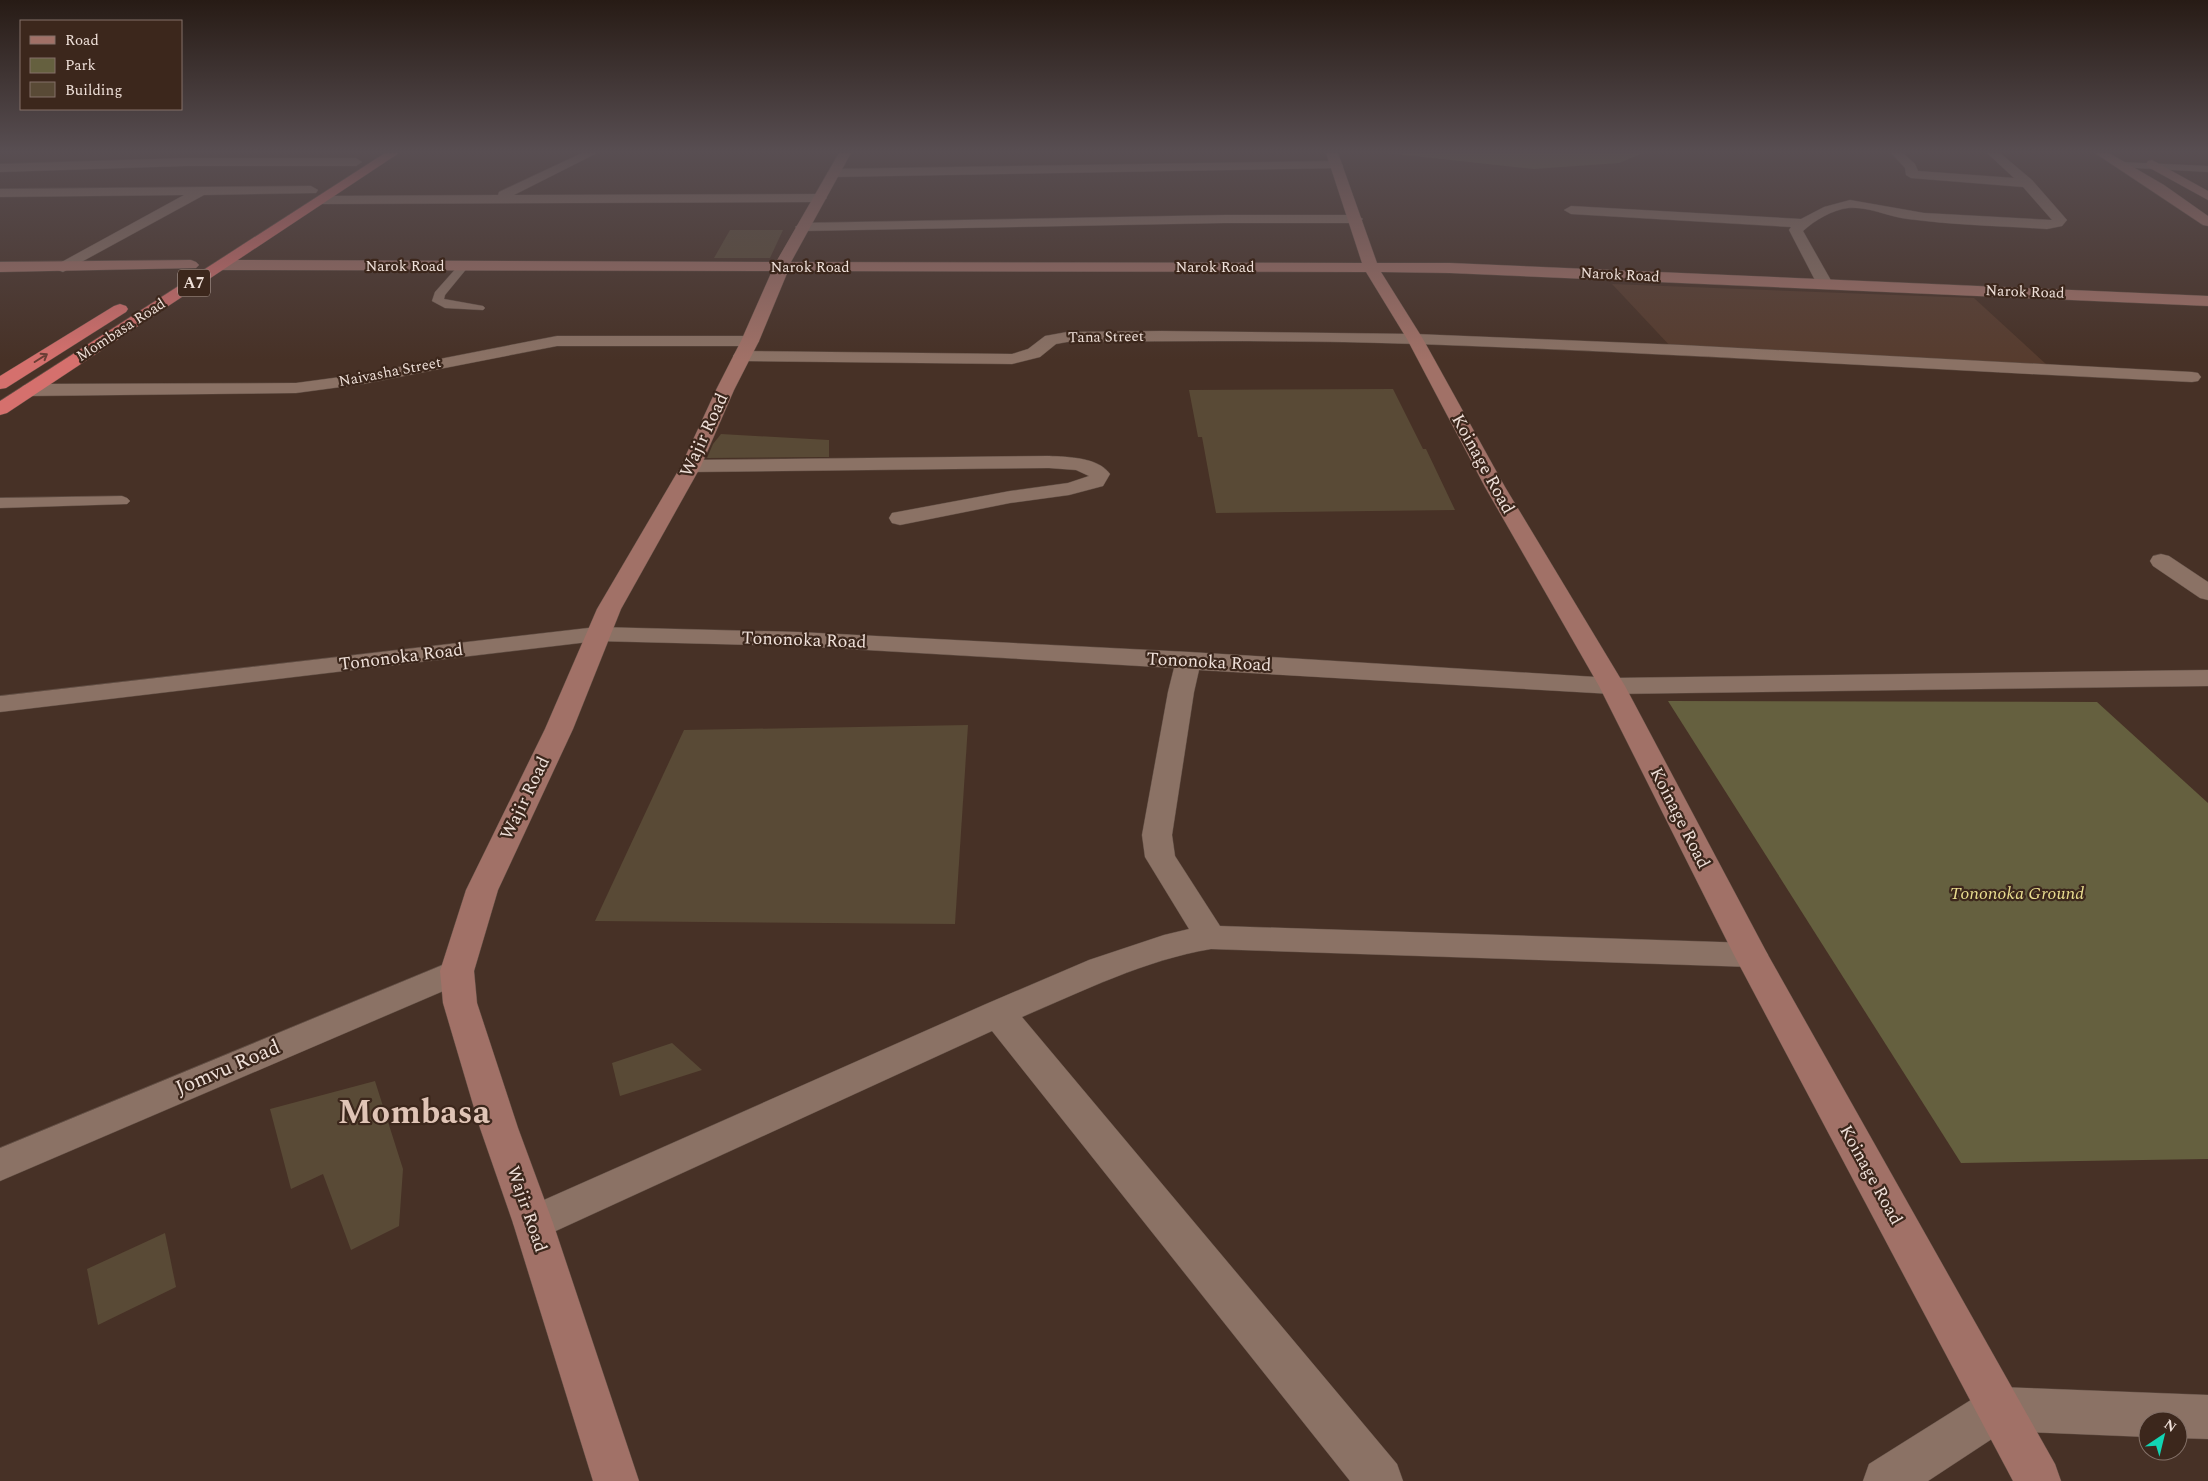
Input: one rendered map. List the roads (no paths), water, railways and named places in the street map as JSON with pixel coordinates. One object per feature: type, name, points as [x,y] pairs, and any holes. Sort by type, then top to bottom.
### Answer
[{"type":"highway","name":"Mombasa Road","points":[[252,227],[262,222]]},
{"type":"highway","name":"Mombasa Road","points":[[0,409],[248,248],[281,222]]},
{"type":"highway","points":[[218,248],[248,248]]},
{"type":"highway","name":"Mombasa Road","points":[[190,286],[162,283],[204,256]]},
{"type":"highway","name":"Mombasa Road","points":[[0,384],[133,301]]},
{"type":"street","points":[[63,267],[145,222]]},
{"type":"street","name":"Wajir Road","points":[[616,1481],[533,1222],[499,1128],[460,1003],[457,971],[482,890],[559,729],[597,634],[609,609],[691,466],[778,279],[781,267],[805,222]]},
{"type":"street","points":[[802,227],[1060,222]]},
{"type":"street","name":"Koinage Road","points":[[1357,222],[1371,268],[1415,339],[1495,487],[1612,686],[1751,955],[2038,1481]]},
{"type":"street","points":[[1785,222],[1801,223]]},
{"type":"street","points":[[2006,222],[2047,225],[2058,222]]},
{"type":"street","points":[[1801,223],[1796,230],[1825,284]]},
{"type":"street","points":[[0,267],[191,265]]},
{"type":"street","name":"Narok Road","points":[[222,265],[1450,268],[2208,301]]},
{"type":"street","name":"Tana Street","points":[[746,349],[1012,359],[1034,352],[1051,340],[1078,336],[1415,339],[1682,350],[1965,367],[2192,377]]},
{"type":"street","name":"Naivasha Street","points":[[29,390],[296,388],[363,378],[557,341],[746,349]]},
{"type":"street","points":[[691,466],[1049,462],[1090,467],[1100,474],[1096,482],[1069,489],[964,505],[900,518]]},
{"type":"street","points":[[2161,560],[2208,593]]},
{"type":"street","name":"Tononoka Road","points":[[0,704],[597,634],[798,639],[1188,660],[1612,686],[2208,678]]},
{"type":"street","points":[[1188,660],[1180,692],[1157,835],[1160,857],[1211,937]]},
{"type":"street","points":[[533,1222],[998,1013],[1101,969],[1176,942],[1211,937],[1751,955]]},
{"type":"street","name":"Jomvu Road","points":[[0,1165],[457,971]]},
{"type":"street","points":[[998,1013],[1380,1481]]},
{"type":"street","points":[[1886,1481],[1998,1409],[2208,1417]]},
{"type":"lane","points":[[463,267],[439,294],[438,301],[446,304],[479,308]]},
{"type":"lane","points":[[0,503],[122,502]]},
{"type":"district","name":"Mombasa","points":[[414,1113]]},
{"type":"park label","name":"Tononoka Ground","points":[[2017,893]]}]
